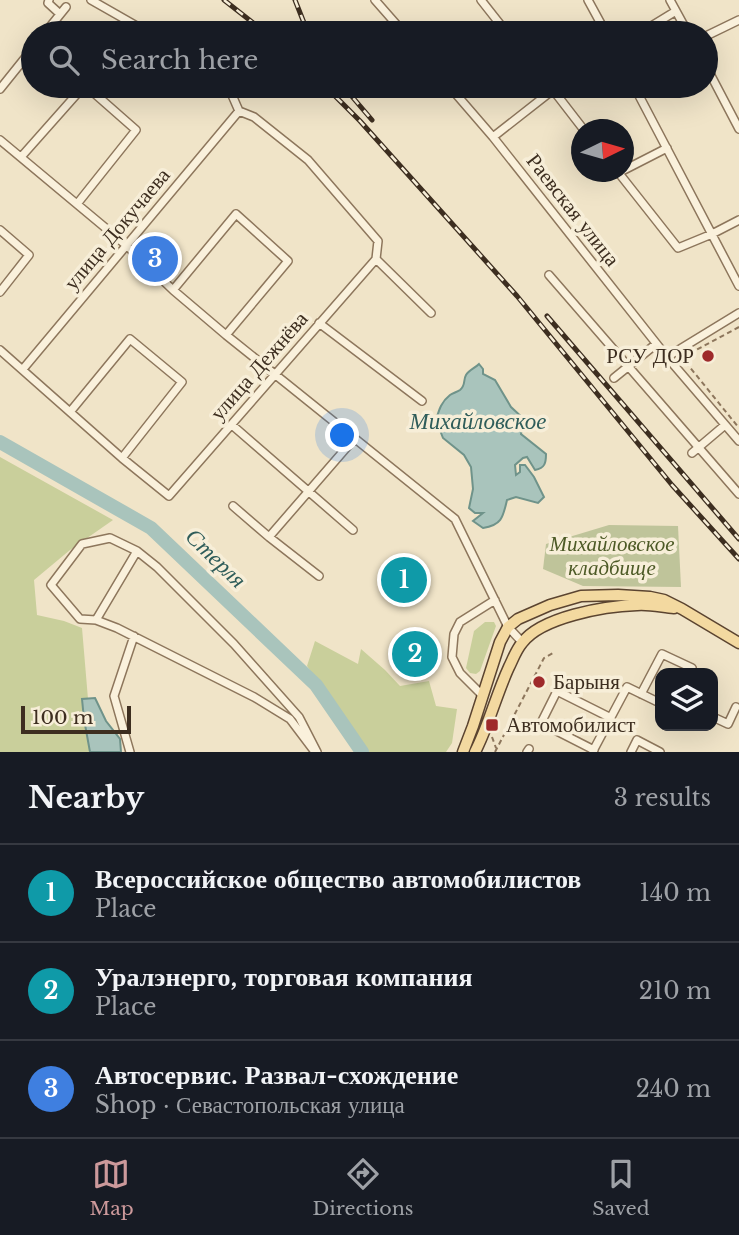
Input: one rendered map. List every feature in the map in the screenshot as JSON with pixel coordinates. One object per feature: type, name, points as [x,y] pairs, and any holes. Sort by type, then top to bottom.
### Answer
[{"type":"main road","points":[[465,748],[500,642],[508,627],[517,619],[550,605],[581,596],[650,597],[664,600],[682,609],[739,643]]},
{"type":"main road","points":[[477,750],[499,689],[522,642],[541,627],[583,612],[638,605],[682,609]]},
{"type":"street","points":[[50,0],[48,3],[60,15]]},
{"type":"street","points":[[91,0],[128,21]]},
{"type":"street","points":[[375,0],[393,21]]},
{"type":"street","points":[[481,0],[498,21]]},
{"type":"street","points":[[588,0],[599,21]]},
{"type":"street","points":[[670,0],[681,21]]},
{"type":"street","points":[[55,21],[66,7]]},
{"type":"street","points":[[660,21],[676,11]]},
{"type":"street","points":[[718,30],[739,20]]},
{"type":"street","points":[[0,89],[21,63]]},
{"type":"street","points":[[718,89],[739,129]]},
{"type":"street","points":[[21,157],[74,98]]},
{"type":"street","points":[[77,204],[136,130],[99,98]]},
{"type":"street","points":[[233,98],[239,111],[254,117],[308,160],[378,241],[376,259],[431,313]]},
{"type":"street","name":"Раевская улица","points":[[460,98],[493,136],[656,344],[739,441]]},
{"type":"street","points":[[493,136],[540,98]]},
{"type":"street","points":[[561,98],[576,119]]},
{"type":"street","points":[[640,98],[739,286]]},
{"type":"street","name":"улица Докучаева","points":[[23,369],[239,111]]},
{"type":"street","points":[[0,140],[126,245],[173,290],[275,376],[455,519],[508,627],[522,642]]},
{"type":"street","points":[[634,164],[667,148]]},
{"type":"street","points":[[628,182],[678,248],[739,220]]},
{"type":"street","points":[[173,290],[236,214],[288,261],[226,335]]},
{"type":"street","points":[[0,230],[29,255],[0,292]]},
{"type":"street","name":"улица Дежнёва","points":[[122,458],[169,496],[376,259]]},
{"type":"street","points":[[549,275],[739,494]]},
{"type":"street","points":[[667,357],[739,313]]},
{"type":"street","points":[[319,324],[422,401]]},
{"type":"street","points":[[0,350],[23,369],[70,412],[122,458],[182,382],[130,340],[70,412]]},
{"type":"street","points":[[614,378],[656,344]]},
{"type":"street","points":[[232,425],[353,530]]},
{"type":"street","points":[[692,453],[725,425]]},
{"type":"street","points":[[269,537],[354,439]]},
{"type":"street","points":[[233,506],[320,576]]},
{"type":"street","points":[[110,538],[137,551],[157,566],[234,644],[299,717],[316,752],[290,719],[254,697],[117,628],[96,620],[80,619],[51,584],[82,544],[110,538]]},
{"type":"street","points":[[96,620],[137,551]]},
{"type":"street","points":[[483,696],[460,673],[452,657],[454,634],[460,622],[495,600]]},
{"type":"street","points":[[130,752],[114,696],[134,636]]},
{"type":"street","points":[[641,694],[662,654],[692,668]]},
{"type":"street","points":[[611,718],[557,691],[541,723],[593,751],[628,687],[655,701]]},
{"type":"street","points":[[718,719],[728,724],[736,707]]},
{"type":"street","points":[[631,752],[637,740],[660,752]]},
{"type":"street","points":[[465,748],[477,750]]},
{"type":"path","points":[[739,327],[684,358],[739,428]]},
{"type":"path","points":[[496,750],[544,658],[553,653]]},
{"type":"path","points":[[490,732],[496,750]]},
{"type":"green space","points":[[0,457],[113,520],[70,550],[34,580],[37,615],[82,628],[88,699],[104,740],[104,752],[0,752]]},
{"type":"green space","name":"Михайловское кладбище","points":[[609,525],[678,526],[681,587],[583,586],[543,569],[546,544]]},
{"type":"green space","points":[[485,622],[494,622],[496,626],[480,671],[476,674],[470,673],[466,668],[474,631]]},
{"type":"green space","points":[[315,641],[358,664],[361,649],[400,686],[429,681],[436,706],[457,709],[452,743],[446,752],[367,752],[307,666]]},
{"type":"water","name":"Михайловское","points":[[479,364],[483,374],[495,380],[511,407],[524,419],[521,434],[546,454],[541,468],[535,470],[527,457],[515,465],[516,475],[520,472],[520,465],[525,465],[544,497],[538,503],[516,497],[507,500],[501,519],[494,525],[483,528],[473,521],[483,513],[475,513],[469,508],[473,489],[471,467],[464,455],[443,438],[436,420],[444,400],[462,388],[466,375]]},
{"type":"water","points":[[95,698],[106,721],[120,739],[121,752],[90,752],[82,699]]},
{"type":"waterway","name":"Стерля","points":[[0,442],[151,528],[316,685],[362,752]]},
{"type":"railway","points":[[224,0],[251,21]]},
{"type":"railway","points":[[295,0],[303,21]]},
{"type":"railway","points":[[337,98],[517,296],[672,485],[739,559]]},
{"type":"railway","points":[[353,98],[372,120]]},
{"type":"railway","points":[[547,316],[739,539]]},
{"type":"place","name":"Автосервис. Развал-схождение","points":[[155,259]]},
{"type":"place","name":"РСУ ДОР","points":[[708,356]]},
{"type":"place","name":"Всероссийское общество автомобилистов","points":[[404,580]]},
{"type":"place","name":"Уралэнерго, торговая компания","points":[[415,654]]},
{"type":"place","name":"Барыня","points":[[539,682]]},
{"type":"place","name":"Автомобилист","points":[[492,725]]}]
